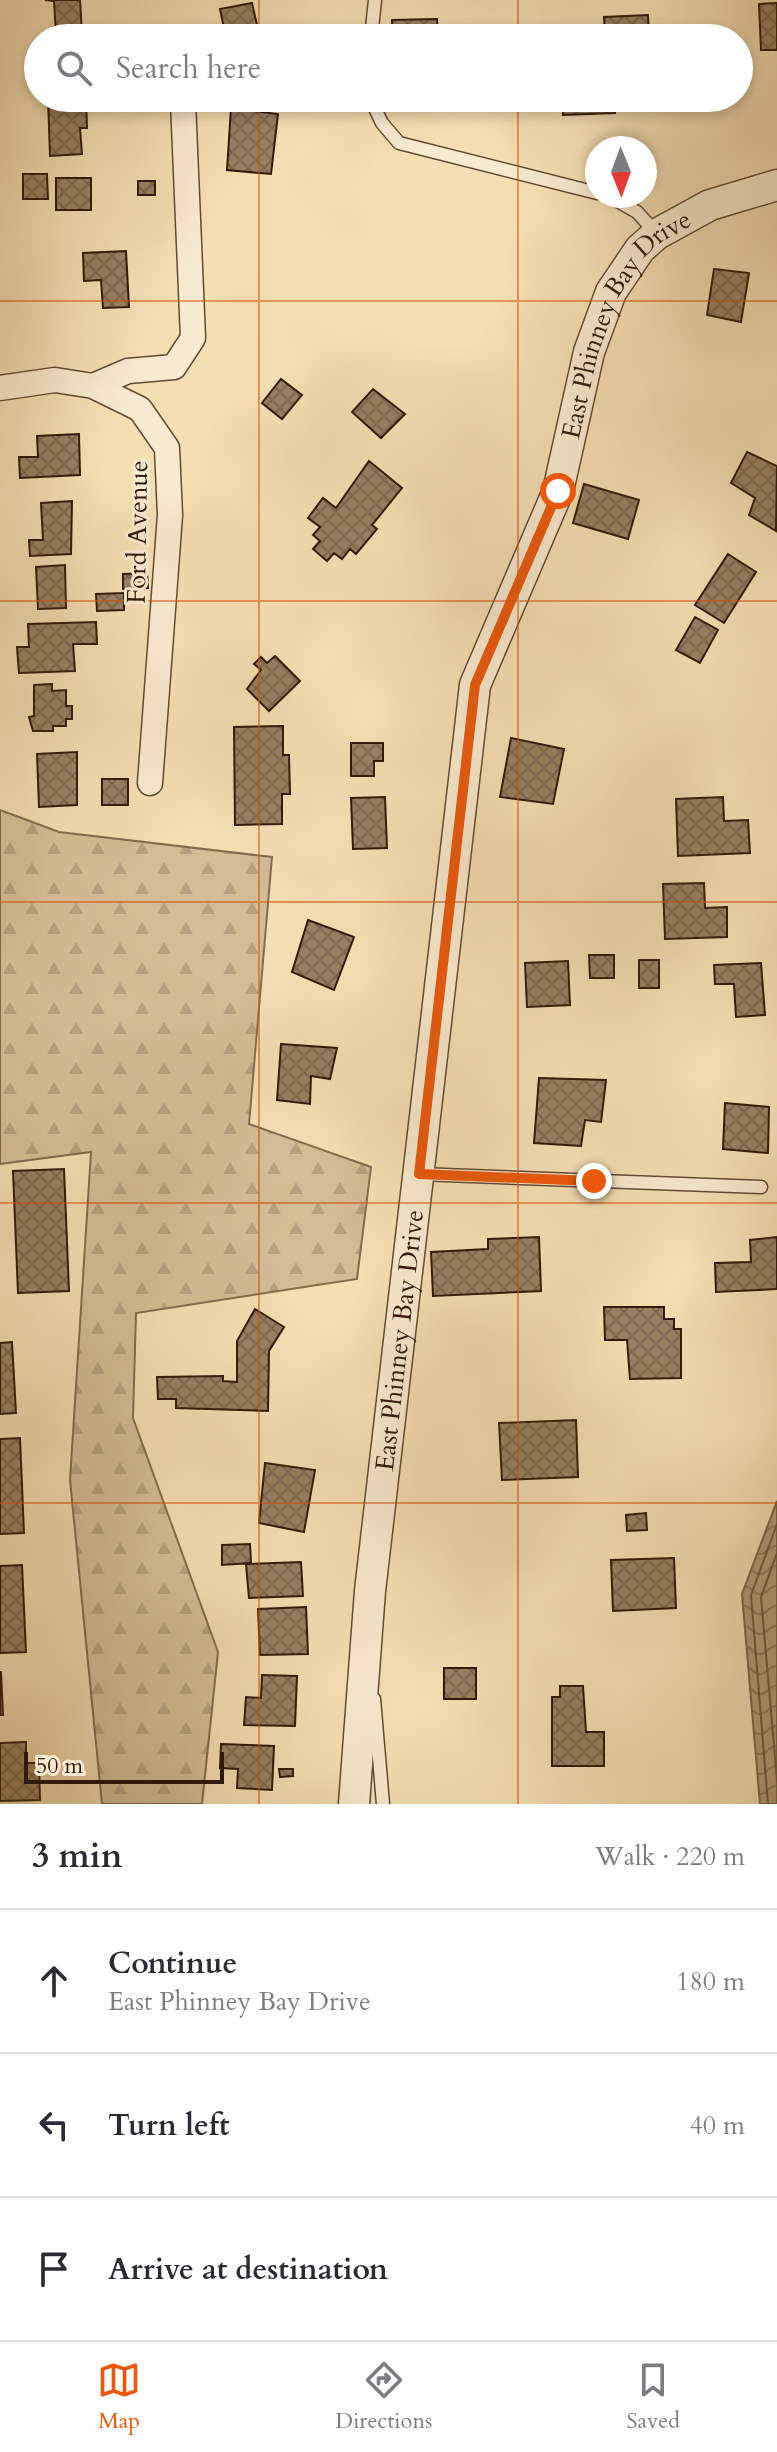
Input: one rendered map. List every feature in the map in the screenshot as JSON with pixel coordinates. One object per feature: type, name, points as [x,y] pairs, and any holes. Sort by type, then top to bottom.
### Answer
[{"type":"street","points":[[0,388],[55,380],[93,386],[128,371],[174,367],[193,338],[183,112]]},
{"type":"street","name":"East Phinney Bay Drive","points":[[354,1804],[362,1671],[475,685],[558,491],[589,352],[611,292],[640,249],[657,234],[729,197],[777,185]]},
{"type":"street","name":"Ford Avenue","points":[[93,386],[140,409],[167,448],[170,515],[150,783]]},
{"type":"lane","points":[[372,24],[375,0]]},
{"type":"lane","points":[[377,112],[399,143],[585,190]]},
{"type":"lane","points":[[631,208],[657,234]]},
{"type":"lane","points":[[419,1174],[761,1187]]},
{"type":"lane","points":[[362,1671],[374,1691],[383,1804]]},
{"type":"green space","points":[[0,810],[59,832],[272,857],[249,1124],[371,1167],[357,1279],[136,1313],[133,1418],[218,1652],[202,1804],[102,1804],[70,1480],[91,1152],[0,1164]]},
{"type":"water","points":[[777,1501],[777,1804],[760,1804],[742,1594]]},
{"type":"building","points":[[45,0],[80,0],[81,24],[55,24],[54,1]]},
{"type":"building","points":[[252,3],[257,24],[223,24],[220,9]]},
{"type":"building","points":[[777,3],[777,50],[761,50],[759,4]]},
{"type":"building","points":[[648,15],[648,24],[604,24],[604,17]]},
{"type":"building","points":[[437,19],[437,24],[392,24],[392,20]]},
{"type":"building","points":[[48,112],[86,112],[87,128],[80,128],[82,154],[50,156]]},
{"type":"building","points":[[231,112],[278,114],[271,174],[227,170]]},
{"type":"building","points":[[563,112],[615,113],[563,115]]},
{"type":"building","points":[[23,174],[47,174],[48,199],[23,199]]},
{"type":"building","points":[[56,178],[91,178],[91,210],[56,210]]},
{"type":"building","points":[[138,181],[155,181],[155,195],[138,195]]},
{"type":"building","points":[[126,251],[129,307],[103,308],[101,280],[84,281],[83,253]]},
{"type":"building","points":[[714,269],[749,273],[741,322],[707,315]]},
{"type":"building","points":[[281,379],[302,395],[282,419],[262,403]]},
{"type":"building","points":[[373,389],[405,414],[381,438],[352,412]]},
{"type":"building","points":[[79,434],[80,475],[20,478],[19,457],[38,457],[37,436]]},
{"type":"building","points":[[747,452],[777,466],[776,531],[749,515],[755,498],[731,483]]},
{"type":"building","points":[[369,461],[402,488],[372,525],[377,529],[356,554],[350,549],[342,559],[334,553],[327,561],[313,549],[320,541],[313,535],[320,527],[308,518],[323,498],[336,508]]},
{"type":"building","points":[[584,484],[639,500],[628,539],[573,523]]},
{"type":"building","points":[[72,501],[71,554],[30,556],[29,540],[43,540],[41,503]]},
{"type":"building","points":[[728,554],[756,572],[724,623],[695,605]]},
{"type":"building","points":[[65,565],[66,608],[38,609],[36,567]]},
{"type":"building","points":[[147,573],[148,588],[123,589],[123,574]]},
{"type":"building","points":[[124,593],[124,610],[97,611],[96,594]]},
{"type":"building","points":[[695,617],[718,630],[700,663],[676,650]]},
{"type":"building","points":[[96,622],[97,644],[73,644],[75,671],[19,673],[17,647],[29,647],[28,624]]},
{"type":"building","points":[[275,656],[300,681],[269,711],[247,689],[261,670],[254,664],[261,657],[267,663]]},
{"type":"building","points":[[52,684],[52,691],[66,690],[66,706],[72,706],[72,719],[66,719],[66,726],[53,726],[53,731],[33,731],[29,717],[34,716],[34,685]]},
{"type":"building","points":[[283,726],[283,755],[289,755],[290,794],[282,794],[282,824],[235,825],[234,727]]},
{"type":"building","points":[[511,738],[564,749],[553,804],[500,797]]},
{"type":"building","points":[[351,743],[383,743],[383,761],[374,761],[374,776],[351,776]]},
{"type":"building","points":[[77,752],[77,805],[39,807],[37,754]]},
{"type":"building","points":[[102,779],[128,779],[128,805],[102,805]]},
{"type":"building","points":[[385,797],[387,848],[353,849],[351,798]]},
{"type":"building","points":[[723,797],[724,821],[748,820],[750,853],[678,856],[676,799]]},
{"type":"building","points":[[704,883],[705,908],[727,907],[727,937],[665,939],[663,884]]},
{"type":"building","points":[[308,920],[354,937],[334,990],[292,972]]},
{"type":"building","points":[[589,955],[614,955],[614,978],[590,978]]},
{"type":"building","points":[[639,960],[659,960],[659,988],[639,988]]},
{"type":"building","points":[[568,961],[570,1005],[527,1007],[525,963]]},
{"type":"building","points":[[761,963],[765,1015],[736,1017],[734,984],[715,984],[714,965]]},
{"type":"building","points":[[281,1044],[337,1048],[330,1079],[311,1076],[310,1104],[277,1100]]},
{"type":"building","points":[[539,1078],[606,1080],[601,1122],[585,1120],[581,1146],[534,1143]]},
{"type":"building","points":[[725,1103],[769,1107],[768,1153],[723,1149]]},
{"type":"building","points":[[64,1169],[69,1291],[18,1293],[13,1171]]},
{"type":"building","points":[[539,1237],[541,1291],[433,1296],[431,1252],[488,1249],[488,1239]]},
{"type":"building","points":[[777,1237],[777,1289],[716,1292],[715,1263],[751,1262],[750,1240]]},
{"type":"building","points":[[604,1307],[664,1307],[664,1319],[674,1319],[674,1329],[681,1329],[681,1378],[630,1379],[627,1340],[605,1340]]},
{"type":"building","points":[[255,1309],[284,1327],[269,1351],[268,1411],[176,1408],[176,1399],[158,1399],[157,1377],[223,1376],[223,1381],[237,1382],[237,1341]]},
{"type":"building","points":[[12,1342],[16,1413],[0,1414],[0,1343]]},
{"type":"building","points":[[576,1420],[578,1477],[502,1480],[499,1423]]},
{"type":"building","points":[[20,1438],[24,1533],[0,1534],[0,1439]]},
{"type":"building","points":[[265,1463],[315,1470],[304,1532],[259,1523]]},
{"type":"building","points":[[646,1513],[647,1530],[627,1531],[626,1515]]},
{"type":"building","points":[[250,1544],[251,1563],[222,1565],[222,1545]]},
{"type":"building","points":[[674,1558],[676,1608],[613,1611],[611,1560]]},
{"type":"building","points":[[301,1562],[303,1596],[249,1598],[246,1564]]},
{"type":"building","points":[[22,1565],[26,1652],[0,1653],[0,1566]]},
{"type":"building","points":[[306,1607],[308,1654],[260,1655],[258,1609]]},
{"type":"building","points":[[444,1668],[476,1668],[476,1699],[444,1699]]},
{"type":"building","points":[[1,1672],[3,1715],[0,1715]]},
{"type":"building","points":[[262,1675],[297,1676],[295,1726],[244,1725],[246,1697],[261,1698]]},
{"type":"building","points":[[560,1686],[583,1686],[586,1732],[604,1732],[604,1766],[552,1766],[552,1697],[560,1697]]},
{"type":"building","points":[[26,1742],[26,1763],[39,1763],[40,1800],[0,1801],[0,1743]]},
{"type":"building","points":[[221,1744],[274,1746],[272,1790],[237,1788],[238,1769],[220,1768]]},
{"type":"building","points":[[279,1769],[293,1769],[293,1776],[280,1777]]},
{"type":"route","points":[[558,491],[475,685],[419,1174],[594,1181]]}]
